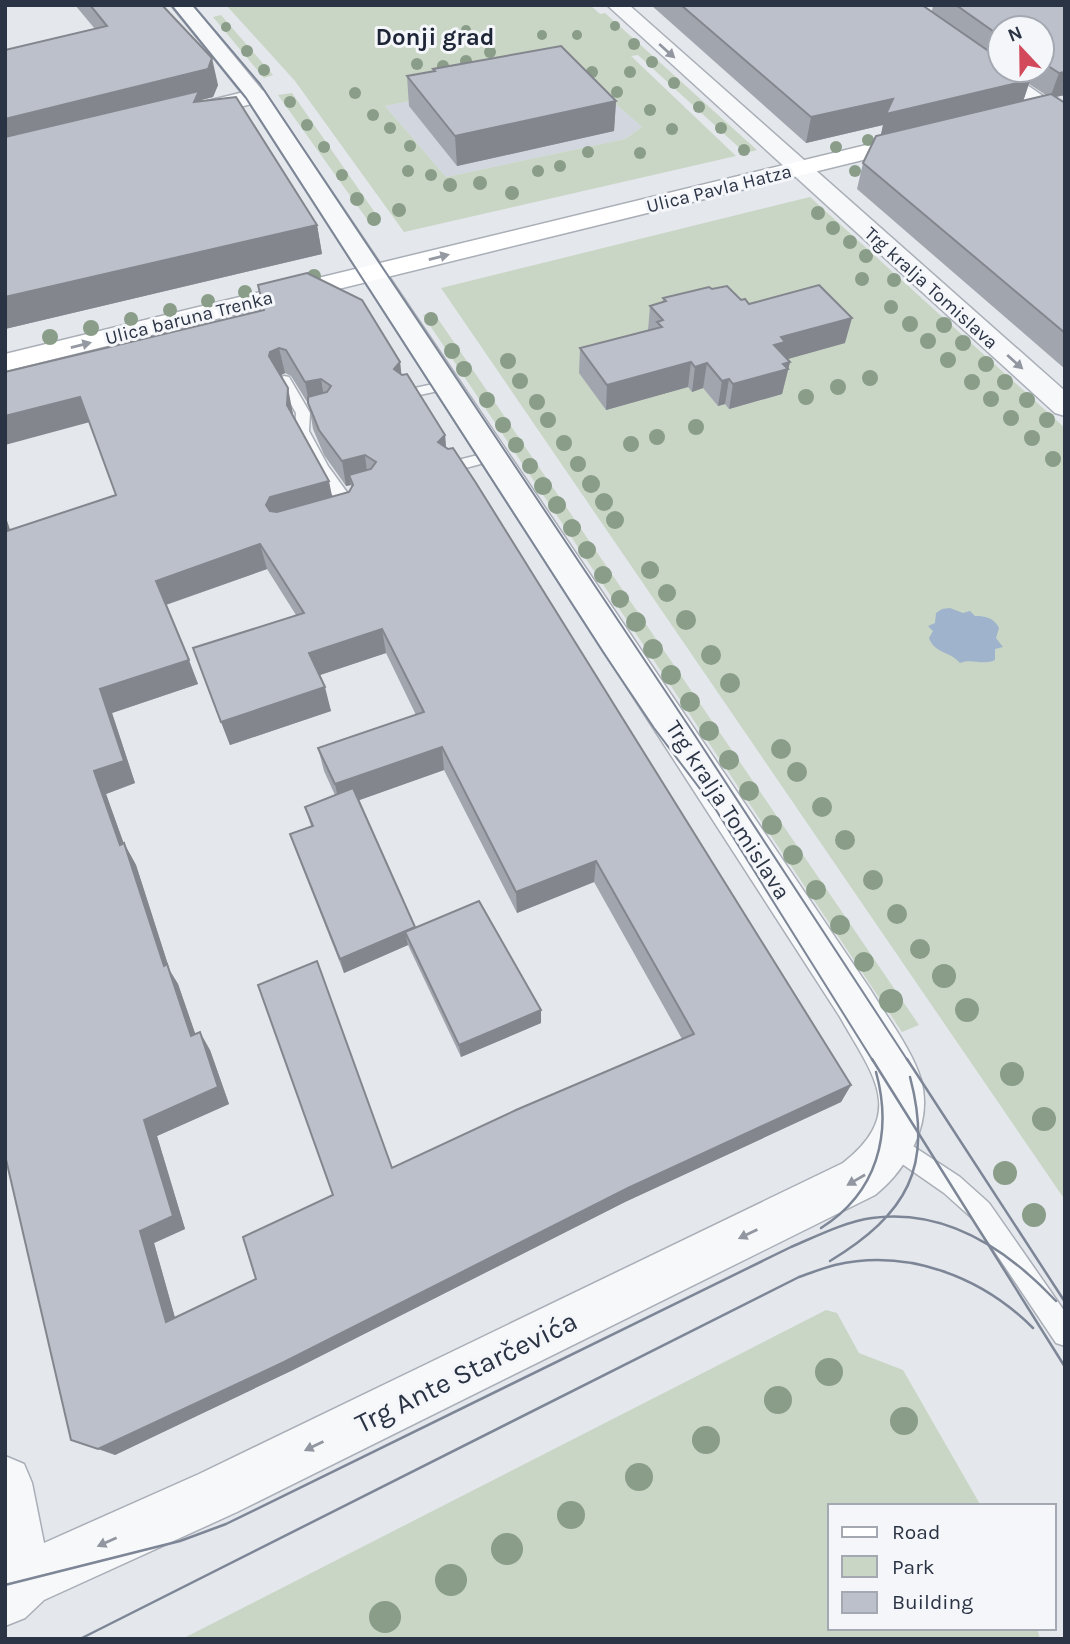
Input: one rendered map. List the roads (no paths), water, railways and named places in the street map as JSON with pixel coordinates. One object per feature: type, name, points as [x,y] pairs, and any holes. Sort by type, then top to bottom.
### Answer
[{"type":"main road","points":[[1015,116],[1059,111]]},
{"type":"main road","name":"Ulica Pavla Hatza","points":[[373,273],[938,135]]},
{"type":"main road","name":"Ulica baruna Trenka","points":[[5,363],[373,273]]},
{"type":"street","name":"Trg kralja Tomislava","points":[[181,5],[256,96],[848,991],[892,1065],[902,1092],[900,1118],[893,1144]]},
{"type":"street","name":"Trg kralja Tomislava","points":[[617,5],[1065,407]]},
{"type":"street","points":[[911,11],[1059,111]]},
{"type":"street","points":[[162,119],[256,96]]},
{"type":"street","name":"Trg Ante Starčevića","points":[[15,1589],[859,1180],[871,1171],[893,1144]]},
{"type":"street","points":[[5,1483],[15,1589]]},
{"type":"lane","points":[[284,380],[308,416],[302,431],[321,468],[341,495],[347,511]]},
{"type":"lane","points":[[406,394],[447,385]]},
{"type":"lane","points":[[451,467],[494,456]]},
{"type":"lane","points":[[341,495],[360,490]]},
{"type":"lane","points":[[893,1144],[952,1185],[981,1211],[1065,1334]]},
{"type":"water","points":[[950,608],[963,613],[970,611],[975,616],[986,617],[995,622],[999,628],[996,638],[1003,647],[995,649],[995,660],[960,663],[935,647],[929,638],[933,631],[928,626],[935,623],[936,613]]},
{"type":"tram line","points":[[171,5],[246,98],[603,652],[654,728],[716,810],[873,1061]]},
{"type":"tram line","points":[[193,5],[260,84],[696,737],[908,1061]]},
{"type":"tram line","points":[[872,1059],[918,1132]]},
{"type":"tram line","points":[[907,1059],[1065,1302]]},
{"type":"tram line","points":[[821,1228],[856,1198],[876,1160],[882,1118],[876,1072]]},
{"type":"tram line","points":[[910,1077],[917,1109],[918,1132]]},
{"type":"tram line","points":[[885,1218],[908,1185],[916,1162],[918,1132]]},
{"type":"tram line","points":[[918,1132],[989,1246]]},
{"type":"tram line","points":[[5,1585],[180,1541],[226,1524],[791,1247],[851,1223],[885,1218]]},
{"type":"tram line","points":[[830,1261],[857,1243],[885,1218]]},
{"type":"tram line","points":[[885,1218],[925,1220],[950,1226],[989,1246]]},
{"type":"tram line","points":[[989,1246],[1017,1265],[1056,1301]]},
{"type":"tram line","points":[[989,1246],[1065,1367]]},
{"type":"tram line","points":[[80,1639],[799,1277],[835,1265],[890,1260],[942,1271],[991,1294],[1033,1328]]},
{"type":"district","name":"Donji grad","points":[[435,37]]}]
